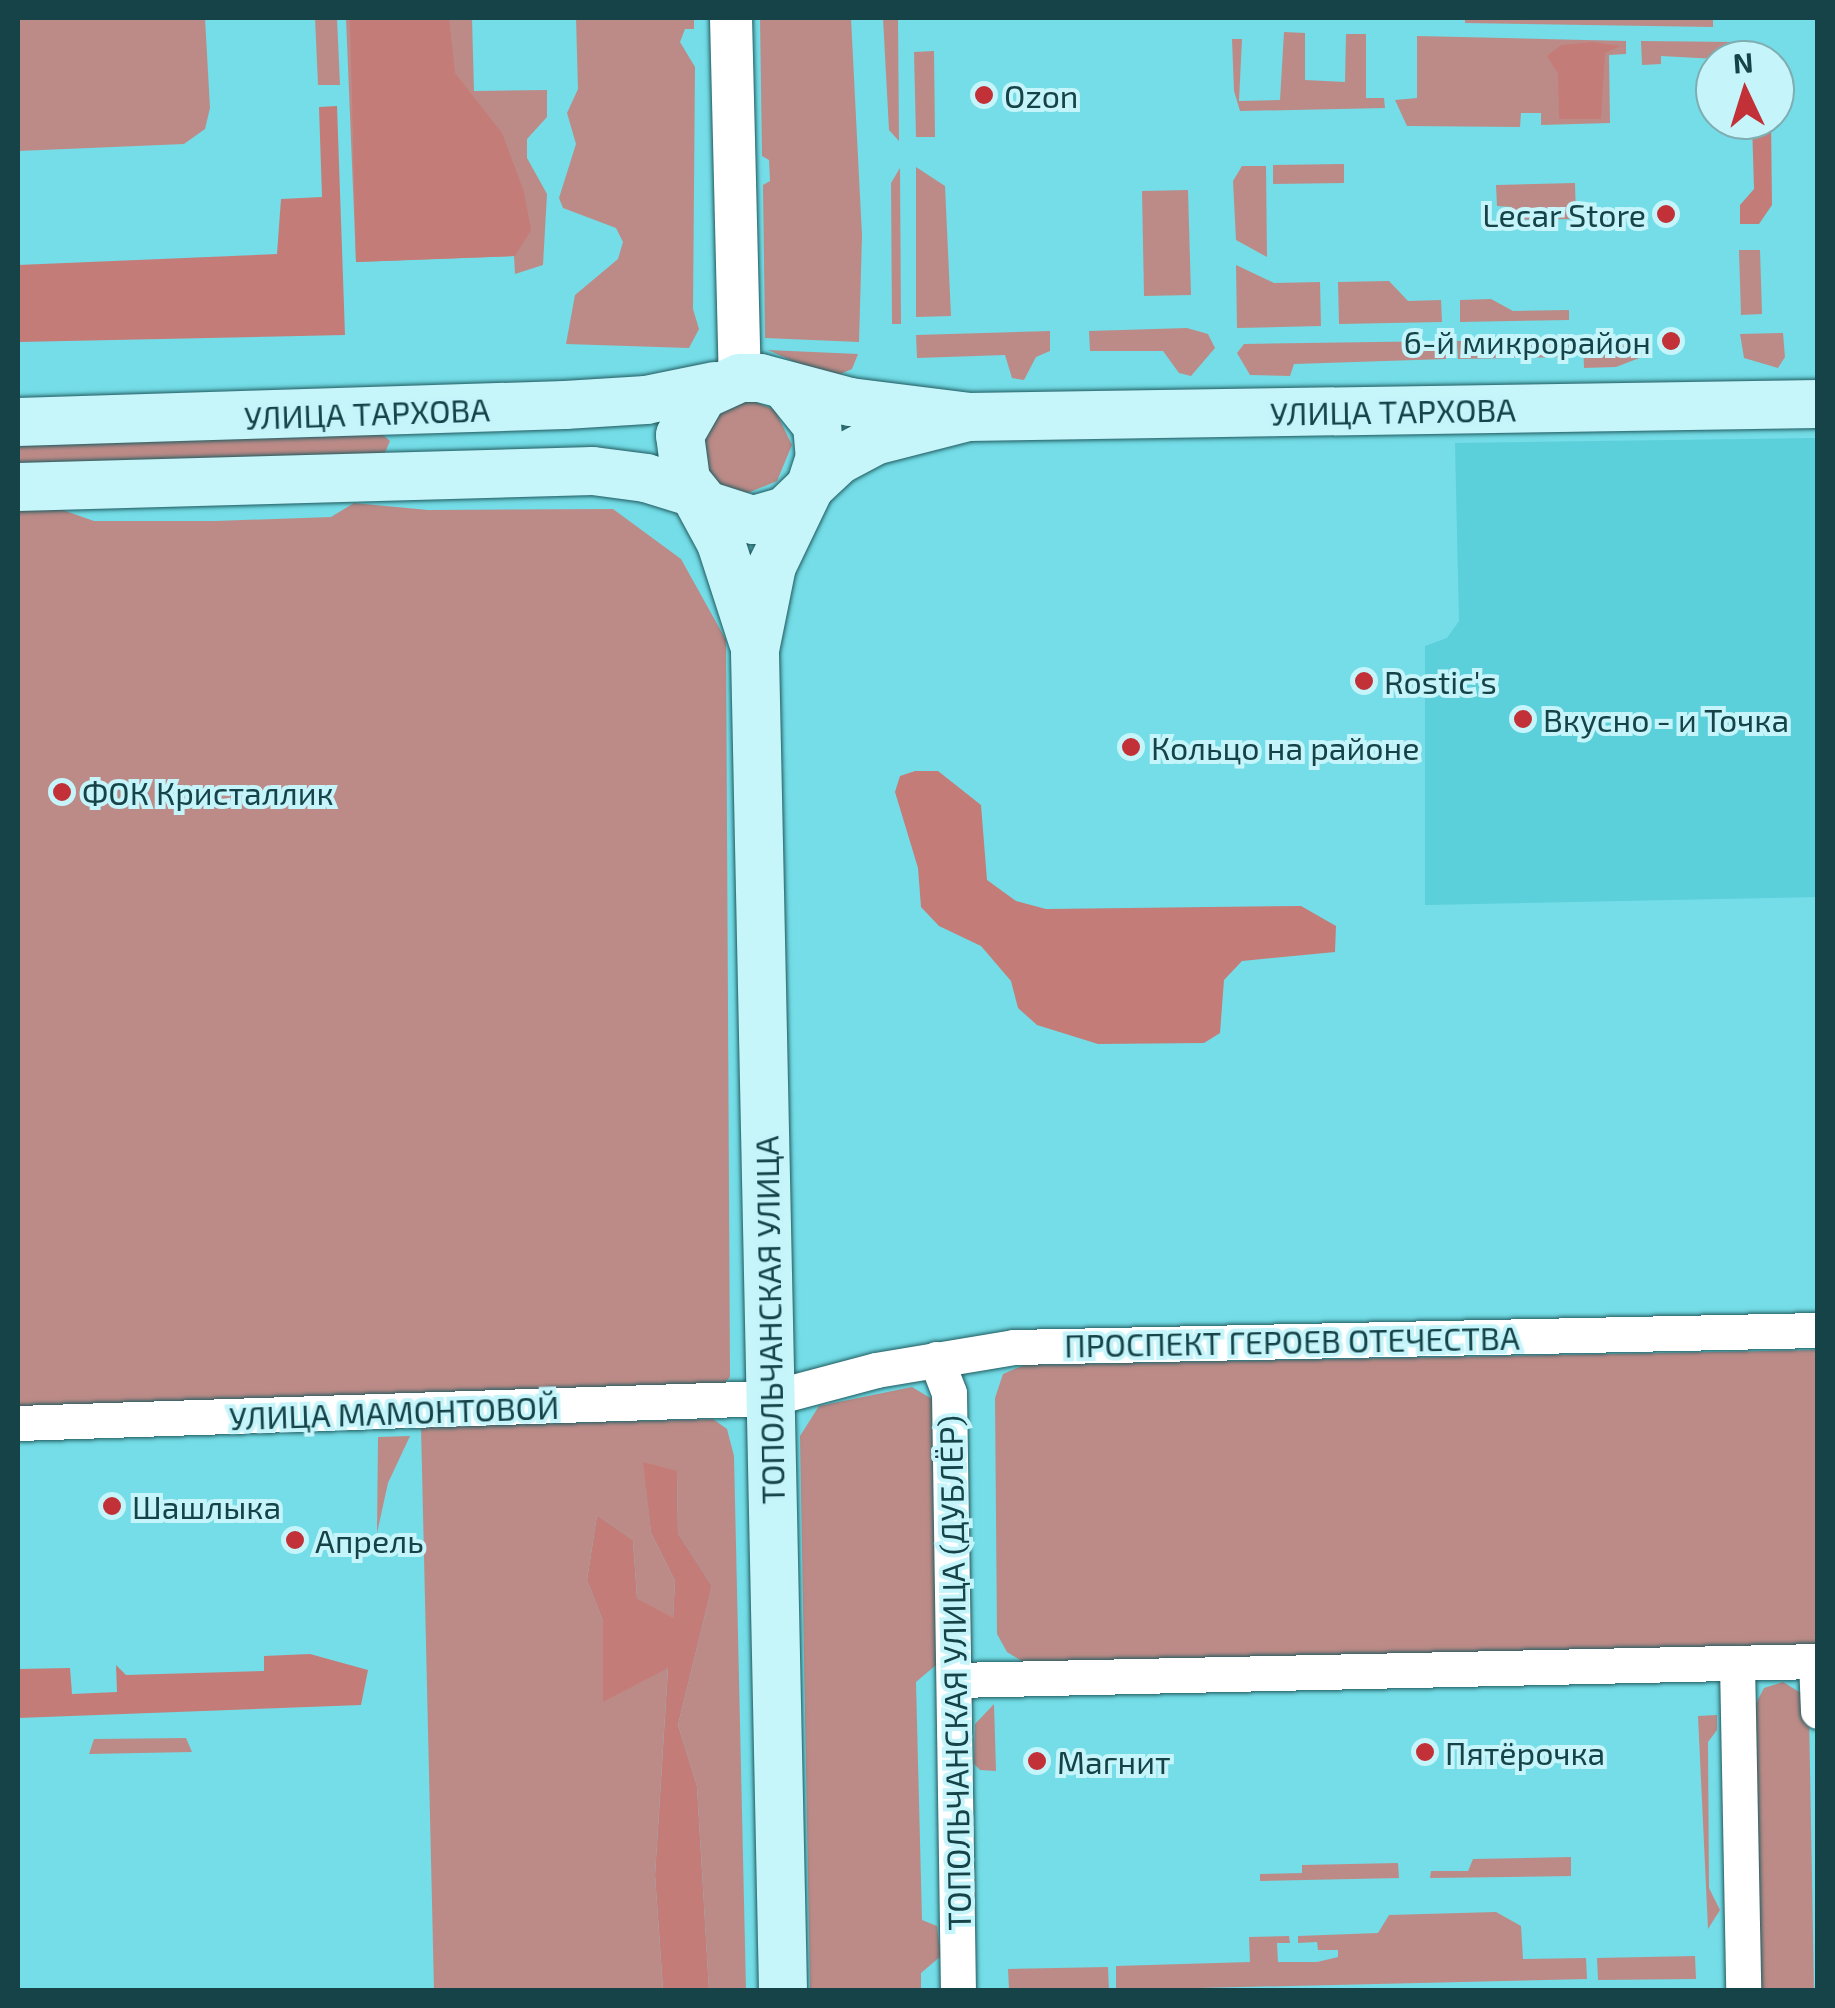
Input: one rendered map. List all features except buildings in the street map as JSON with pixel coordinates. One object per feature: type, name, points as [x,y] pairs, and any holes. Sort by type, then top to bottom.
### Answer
[{"type":"main road","points":[[728,382],[787,388],[817,425],[820,457],[810,488],[785,510],[753,520],[720,514],[694,493],[680,466],[680,435],[692,406],[728,382]]},
{"type":"main road","name":"УЛИЦА ТАРХОВА","points":[[18,422],[646,400],[728,382]]},
{"type":"main road","name":"УЛИЦА ТАРХОВА","points":[[787,388],[968,418],[1818,404]]},
{"type":"main road","points":[[405,411],[406,475]]},
{"type":"main road","name":"УЛИЦА ТАРХОВА","points":[[810,488],[874,440],[968,418]]},
{"type":"main road","name":"УЛИЦА ТАРХОВА","points":[[18,488],[406,475],[622,473],[694,493]]},
{"type":"main road","name":"ТОПОЛЬЧАНСКАЯ УЛИЦА","points":[[783,1990],[756,650],[772,566],[810,488]]},
{"type":"main road","name":"ТОПОЛЬЧАНСКАЯ УЛИЦА","points":[[694,493],[721,543],[756,650]]},
{"type":"street","points":[[728,382],[731,18]]},
{"type":"street","name":"ПРОСПЕКТ ГЕРОЕВ ОТЕЧЕСТВА","points":[[771,1398],[936,1359],[1014,1347],[1818,1330]]},
{"type":"street","name":"ТОПОЛЬЧАНСКАЯ УЛИЦА (ДУБЛЁР)","points":[[936,1359],[950,1392],[958,1990]]},
{"type":"street","name":"УЛИЦА МАМОНТОВОЙ","points":[[18,1423],[771,1398]]},
{"type":"street","points":[[956,1680],[1817,1661],[1818,1710]]},
{"type":"street","points":[[1737,1663],[1743,1990]]},
{"type":"shaded area","points":[[18,18],[205,18],[210,108],[205,129],[184,144],[18,151]]},
{"type":"shaded area","points":[[315,18],[337,18],[340,85],[318,85]]},
{"type":"shaded area","points":[[346,18],[472,18],[474,91],[547,90],[547,117],[527,139],[527,158],[547,194],[543,265],[515,274],[514,256],[356,262]]},
{"type":"shaded area","points":[[350,18],[449,18],[455,73],[502,133],[524,192],[531,230],[515,256],[356,262]]},
{"type":"shaded area","points":[[576,18],[694,18],[694,29],[685,29],[680,42],[695,67],[693,309],[699,329],[689,348],[566,344],[575,295],[618,259],[623,242],[616,228],[563,208],[559,198],[576,144],[567,113],[578,89]]},
{"type":"shaded area","points":[[760,18],[851,18],[862,236],[859,342],[765,338],[763,185],[770,181],[769,160],[762,156]]},
{"type":"shaded area","points":[[883,18],[898,18],[899,141],[889,130]]},
{"type":"shaded area","points":[[1465,18],[1713,18],[1713,27],[1465,23]]},
{"type":"shaded area","points":[[1284,32],[1305,33],[1305,80],[1345,82],[1346,34],[1366,34],[1366,98],[1384,98],[1385,108],[1240,111],[1234,91],[1232,39],[1242,39],[1239,101],[1280,100]]},
{"type":"shaded area","points":[[1417,36],[1626,41],[1626,54],[1609,55],[1610,123],[1541,125],[1541,113],[1521,113],[1520,127],[1407,126],[1395,100],[1417,98]]},
{"type":"shaded area","points":[[1641,41],[1695,42],[1695,58],[1661,56],[1661,64],[1642,65]]},
{"type":"shaded area","points":[[1592,42],[1620,46],[1605,53],[1601,119],[1559,119],[1558,74],[1547,56],[1561,45]]},
{"type":"shaded area","points":[[934,51],[935,137],[916,137],[914,52]]},
{"type":"shaded area","points":[[337,106],[345,335],[18,342],[18,265],[277,254],[281,199],[322,197],[319,107]]},
{"type":"shaded area","points":[[1753,140],[1771,140],[1772,205],[1759,224],[1740,224],[1740,205],[1754,189]]},
{"type":"shaded area","points":[[1344,164],[1344,183],[1273,184],[1273,165]]},
{"type":"shaded area","points":[[1242,166],[1266,166],[1267,257],[1236,240],[1233,181]]},
{"type":"shaded area","points":[[916,167],[945,186],[951,316],[916,317]]},
{"type":"shaded area","points":[[900,168],[901,324],[892,324],[891,183]]},
{"type":"shaded area","points":[[1575,183],[1576,219],[1512,220],[1512,207],[1497,206],[1496,185]]},
{"type":"shaded area","points":[[1188,190],[1191,295],[1144,296],[1142,191]]},
{"type":"shaded area","points":[[1739,250],[1760,250],[1762,314],[1741,315]]},
{"type":"shaded area","points":[[1236,265],[1274,283],[1320,282],[1321,326],[1237,328]]},
{"type":"shaded area","points":[[1389,281],[1408,301],[1441,300],[1442,322],[1339,324],[1338,282]]},
{"type":"shaded area","points":[[1491,299],[1513,311],[1569,310],[1569,320],[1460,322],[1460,300]]},
{"type":"shaded area","points":[[1187,328],[1208,334],[1215,348],[1191,376],[1179,373],[1163,351],[1090,351],[1089,331]]},
{"type":"shaded area","points":[[1050,331],[1050,351],[1036,357],[1024,380],[1012,378],[1005,355],[917,358],[916,335]]},
{"type":"shaded area","points":[[1783,333],[1785,357],[1778,368],[1744,358],[1740,334]]},
{"type":"shaded area","points":[[1583,337],[1640,338],[1642,357],[1616,367],[1584,368]]},
{"type":"shaded area","points":[[1571,338],[1572,357],[1458,359],[1457,341]]},
{"type":"shaded area","points":[[1445,341],[1446,359],[1294,364],[1290,376],[1250,375],[1237,353],[1244,344]]},
{"type":"shaded area","points":[[768,350],[858,354],[852,369],[831,378]]},
{"type":"shaded area","points":[[746,398],[775,410],[792,445],[777,481],[743,495],[711,482],[699,425]]},
{"type":"shaded area","points":[[381,433],[390,441],[384,455],[18,467],[18,443]]},
{"type":"shaded area","points":[[1817,438],[1817,897],[1425,905],[1425,646],[1447,638],[1459,621],[1455,443]]},
{"type":"shaded area","points":[[354,503],[428,510],[613,509],[681,559],[726,640],[730,1377],[717,1391],[18,1407],[18,509],[57,508],[94,521],[216,521],[331,517]]},
{"type":"shaded area","points":[[915,771],[938,771],[981,805],[987,880],[1016,901],[1046,909],[1301,906],[1336,926],[1335,952],[1242,961],[1224,980],[1220,1033],[1204,1043],[1098,1044],[1037,1025],[1018,1008],[1011,981],[981,946],[939,926],[921,907],[918,868],[895,792],[900,776]]},
{"type":"shaded area","points":[[1817,1350],[1817,1650],[1028,1665],[1007,1652],[997,1634],[995,1398],[1003,1374],[1024,1365]]},
{"type":"shaded area","points":[[912,1387],[932,1399],[936,1665],[916,1682],[922,1920],[937,1926],[941,1956],[921,1973],[921,1990],[810,1990],[800,1436],[819,1406]]},
{"type":"shaded area","points":[[713,1419],[727,1429],[734,1456],[746,1990],[709,1990],[697,1786],[678,1725],[712,1586],[678,1533],[677,1472],[644,1464],[651,1533],[675,1581],[673,1619],[637,1598],[633,1540],[597,1515],[587,1580],[603,1621],[604,1701],[668,1667],[655,1875],[663,1990],[434,1990],[421,1427]]},
{"type":"shaded area","points":[[410,1436],[388,1483],[377,1533],[378,1437]]},
{"type":"shaded area","points":[[643,1462],[677,1471],[678,1533],[712,1586],[678,1725],[697,1786],[709,1990],[663,1990],[655,1875],[668,1668],[603,1702],[603,1621],[587,1580],[597,1515],[633,1540],[637,1598],[673,1618],[675,1581],[651,1533]]},
{"type":"shaded area","points":[[310,1654],[368,1670],[361,1705],[18,1718],[18,1669],[70,1668],[72,1694],[117,1692],[116,1665],[126,1675],[264,1671],[264,1656]]},
{"type":"shaded area","points":[[1783,1682],[1804,1695],[1809,1712],[1814,1990],[1755,1990],[1751,1713],[1764,1688]]},
{"type":"shaded area","points":[[994,1704],[996,1771],[980,1770],[974,1764],[975,1724]]},
{"type":"shaded area","points":[[1717,1715],[1717,1730],[1708,1742],[1709,1888],[1720,1910],[1708,1929],[1698,1716]]},
{"type":"shaded area","points":[[186,1738],[192,1752],[89,1754],[94,1739]]},
{"type":"shaded area","points":[[1571,1857],[1571,1876],[1430,1878],[1431,1871],[1468,1871],[1473,1859]]},
{"type":"shaded area","points":[[1398,1863],[1399,1878],[1260,1881],[1260,1874],[1302,1873],[1302,1865]]},
{"type":"shaded area","points":[[1496,1912],[1521,1926],[1523,1959],[1586,1958],[1587,1979],[1116,1990],[1116,1966],[1250,1962],[1249,1937],[1289,1936],[1290,1943],[1277,1943],[1278,1962],[1317,1962],[1338,1957],[1338,1950],[1318,1950],[1317,1942],[1298,1943],[1298,1936],[1378,1933],[1389,1915]]},
{"type":"shaded area","points":[[1695,1956],[1696,1979],[1598,1980],[1597,1958]]},
{"type":"shaded area","points":[[1108,1967],[1109,1990],[1009,1990],[1008,1969]]},
{"type":"place","name":"Ozon","points":[[984,95]]},
{"type":"place","name":"Lecar Store","points":[[1666,214]]},
{"type":"place","name":"6-й микрорайон","points":[[1671,341]]},
{"type":"place","name":"Rostic's","points":[[1364,681]]},
{"type":"place","name":"Вкусно - и Точка","points":[[1523,719]]},
{"type":"place","name":"Кольцо на районе","points":[[1131,747]]},
{"type":"place","name":"ФОК Кристаллик","points":[[62,792]]},
{"type":"place","name":"Шашлыка","points":[[112,1506]]},
{"type":"place","name":"Апрель","points":[[295,1540]]},
{"type":"place","name":"Пятёрочка","points":[[1425,1752]]},
{"type":"place","name":"Магнит","points":[[1037,1761]]}]
